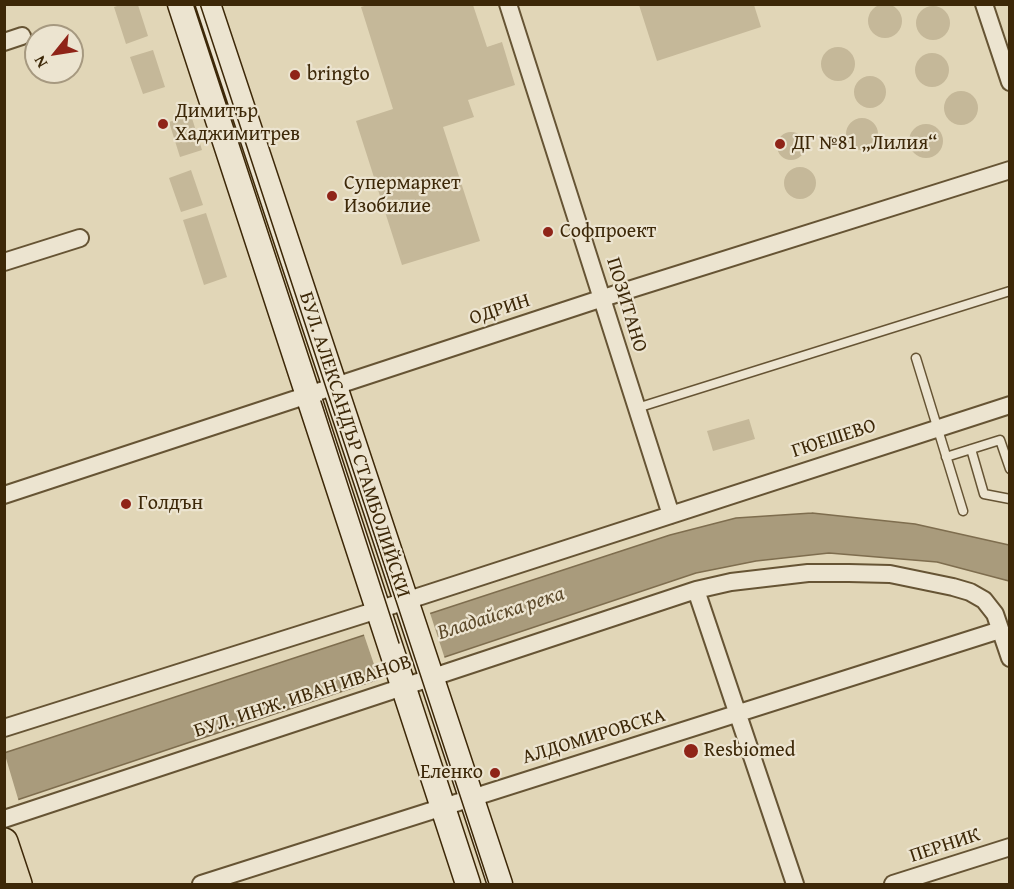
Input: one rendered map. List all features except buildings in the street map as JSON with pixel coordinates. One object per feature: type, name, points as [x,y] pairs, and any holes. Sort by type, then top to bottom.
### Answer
[{"type":"main road","name":"БУЛ. АЛЕКСАНДЪР СТАМБОЛИЙСКИ","points":[[180,4],[468,885]]},
{"type":"main road","name":"БУЛ. АЛЕКСАНДЪР СТАМБОЛИЙСКИ","points":[[208,4],[500,885]]},
{"type":"main road","points":[[4,842],[18,885]]},
{"type":"street","name":"ПОЗИТАНО","points":[[508,4],[671,515]]},
{"type":"street","points":[[984,4],[1010,82]]},
{"type":"street","points":[[4,42],[22,36]]},
{"type":"street","name":"ОДРИН","points":[[4,495],[603,298],[1010,170]]},
{"type":"street","points":[[4,262],[80,238]]},
{"type":"street","name":"ГЮЕШЕВО","points":[[671,515],[1010,405]]},
{"type":"street","points":[[4,728],[378,614],[671,515]]},
{"type":"street","name":"БУЛ. ИНЖ. ИВАН ИВАНОВ","points":[[4,819],[430,674],[696,590],[731,582],[808,573],[890,574],[970,592],[984,600],[995,614],[1000,630]]},
{"type":"street","points":[[696,590],[795,885]]},
{"type":"street","points":[[1000,630],[1010,658]]},
{"type":"street","name":"АЛДОМИРОВСКА","points":[[201,885],[1000,630]]},
{"type":"street","name":"ПЕРНИК","points":[[893,885],[1010,847]]},
{"type":"lane","points":[[637,408],[1010,291]]},
{"type":"lane","points":[[916,358],[963,511]]},
{"type":"lane","points":[[946,457],[1000,440],[1010,469]]},
{"type":"lane","points":[[970,449],[984,494],[1010,499]]},
{"type":"shaded area","points":[[370,4],[473,5],[487,47],[502,42],[515,85],[468,100],[474,117],[443,127],[480,241],[402,265],[356,121],[393,109],[361,7]]},
{"type":"shaded area","points":[[885,4],[897,9],[902,21],[897,33],[885,38],[873,33],[868,21],[873,9]]},
{"type":"shaded area","points":[[138,5],[148,36],[126,44],[114,7]]},
{"type":"shaded area","points":[[639,5],[754,5],[761,27],[657,61]]},
{"type":"shaded area","points":[[933,6],[945,11],[950,23],[945,35],[933,40],[921,35],[916,23],[921,11]]},
{"type":"shaded area","points":[[838,47],[850,52],[855,64],[850,76],[838,81],[826,76],[821,64],[826,52]]},
{"type":"shaded area","points":[[153,50],[165,87],[143,94],[130,57]]},
{"type":"shaded area","points":[[932,53],[944,58],[949,70],[944,82],[932,87],[920,82],[915,70],[920,58]]},
{"type":"shaded area","points":[[870,76],[881,81],[886,92],[881,103],[870,108],[859,103],[854,92],[859,81]]},
{"type":"shaded area","points":[[961,91],[973,96],[978,108],[973,120],[961,125],[949,120],[944,108],[949,96]]},
{"type":"shaded area","points":[[191,115],[202,150],[180,157],[169,122]]},
{"type":"shaded area","points":[[862,118],[873,123],[878,134],[873,145],[862,150],[851,145],[846,134],[851,123]]},
{"type":"shaded area","points":[[926,124],[938,129],[943,141],[938,153],[926,158],[914,153],[909,141],[914,129]]},
{"type":"shaded area","points":[[791,132],[801,136],[805,146],[801,156],[791,160],[781,156],[777,146],[781,136]]},
{"type":"shaded area","points":[[800,167],[811,172],[816,183],[811,194],[800,199],[789,194],[784,183],[789,172]]},
{"type":"shaded area","points":[[191,170],[203,205],[181,212],[169,178]]},
{"type":"shaded area","points":[[206,213],[227,277],[204,285],[183,220]]},
{"type":"shaded area","points":[[749,419],[755,439],[713,451],[707,431]]},
{"type":"water","name":"Владайска река","points":[[812,513],[915,524],[1009,545],[1009,581],[937,562],[829,553],[756,561],[696,573],[5,804],[4,753],[670,535],[736,518]]},
{"type":"pier","points":[[429,610],[445,659],[380,682],[363,632]]},
{"type":"pier","points":[[5,755],[19,802],[4,807]]},
{"type":"tram line","points":[[200,4],[489,884]]},
{"type":"tram line","points":[[321,401],[399,643]]},
{"type":"place","name":"bringto","points":[[295,75]]},
{"type":"place","name":"Димитър Хаджимитрев","points":[[163,124]]},
{"type":"place","name":"ДГ №81 „Лилия“","points":[[780,144]]},
{"type":"place","name":"Супермаркет Изобилие","points":[[332,196]]},
{"type":"place","name":"Софпроект","points":[[548,232]]},
{"type":"place","name":"Голдън","points":[[126,504]]},
{"type":"place","name":"Resbiomed","points":[[691,751]]},
{"type":"place","name":"Еленко","points":[[495,773]]}]
